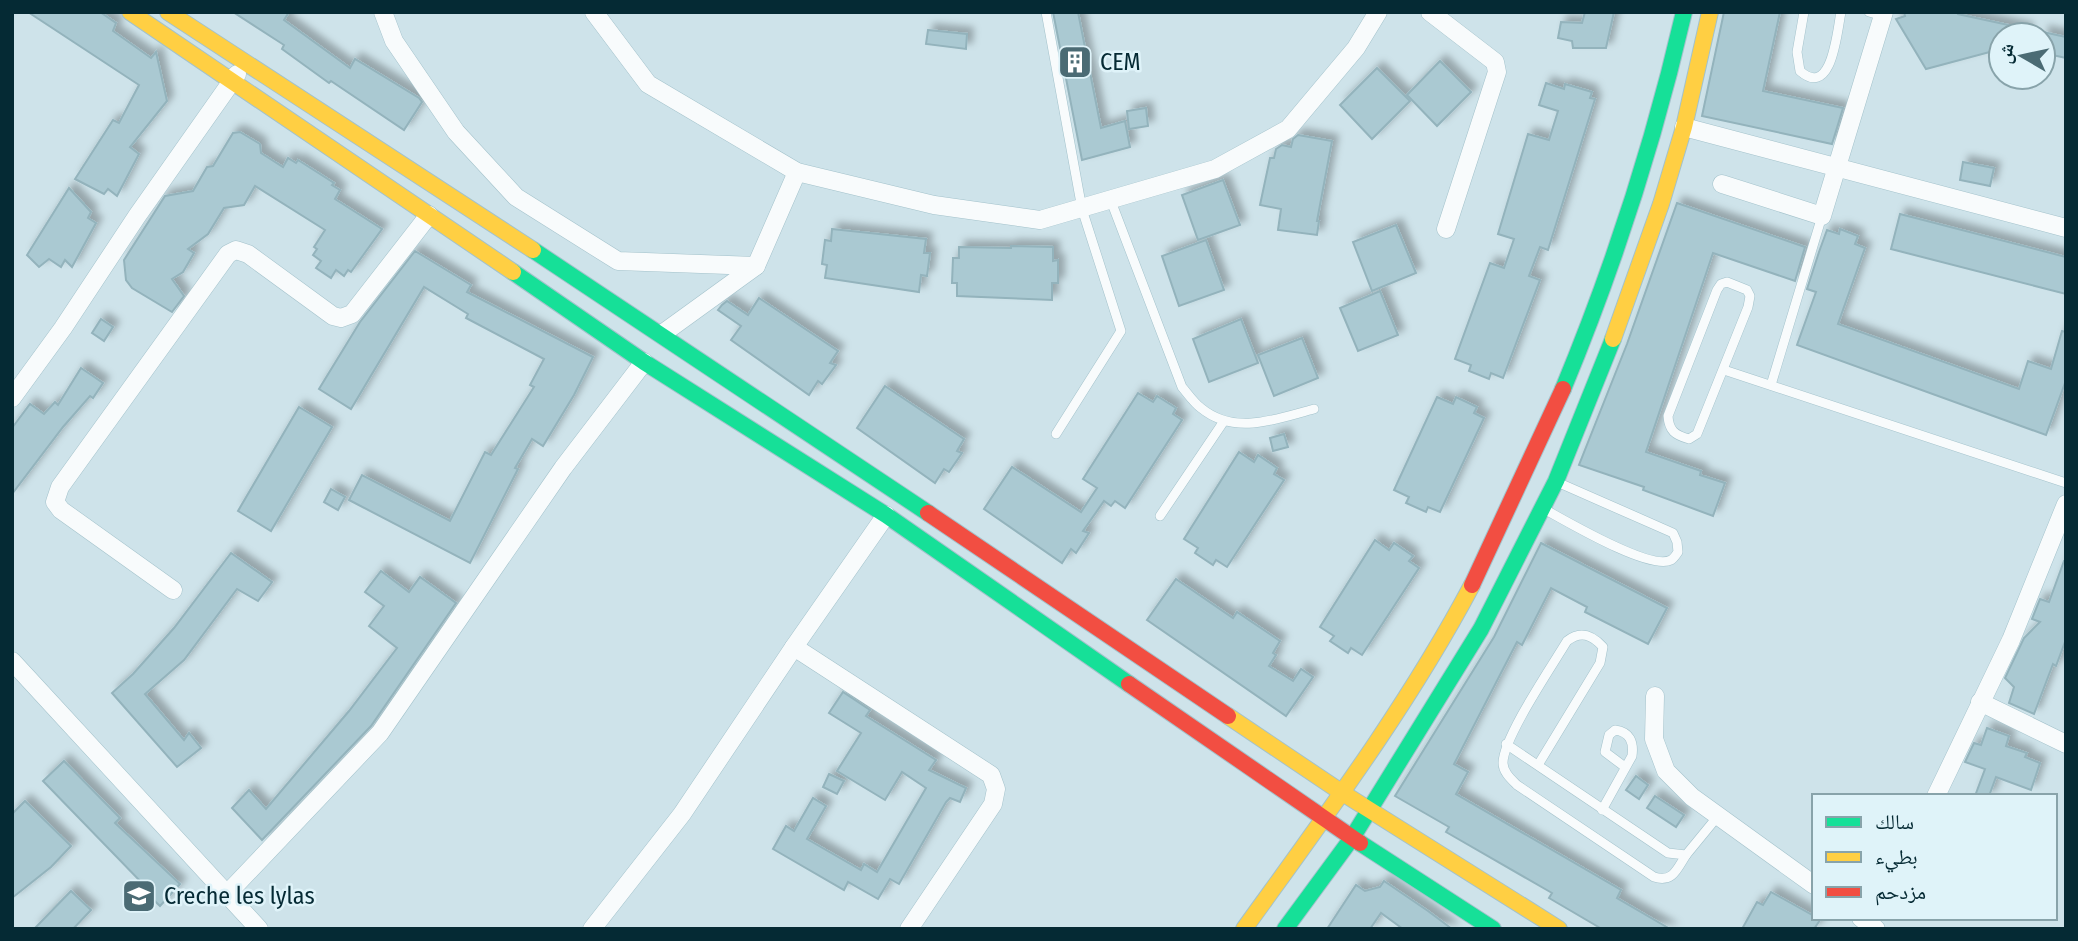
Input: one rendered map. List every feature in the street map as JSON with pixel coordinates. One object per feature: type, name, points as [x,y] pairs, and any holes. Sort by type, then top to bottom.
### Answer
[{"type":"main road","points":[[130,12],[644,362],[886,516],[1352,838],[1493,929]]},
{"type":"main road","points":[[168,12],[662,334],[1341,792],[1559,929]]},
{"type":"main road","points":[[1244,929],[1325,817],[1464,599],[1548,428],[1595,315],[1633,201],[1671,72],[1684,12]]},
{"type":"main road","points":[[1285,929],[1352,838],[1481,629],[1556,481],[1618,327],[1661,204],[1684,127],[1710,12]]},
{"type":"street","points":[[383,12],[394,41],[456,132],[516,197],[618,261],[756,267]]},
{"type":"street","points":[[594,12],[648,84],[797,172],[933,205],[1040,220],[1215,169],[1288,130],[1356,48],[1378,12]]},
{"type":"street","points":[[1430,12],[1495,62],[1497,72],[1446,229]]},
{"type":"street","points":[[1722,184],[1822,216],[1879,13]]},
{"type":"street","points":[[12,398],[63,328],[244,62]]},
{"type":"street","points":[[1684,127],[2066,228]]},
{"type":"street","points":[[662,334],[756,267],[797,172]]},
{"type":"street","points":[[173,590],[61,510],[55,502],[60,487],[228,254],[236,250],[248,254],[333,316],[341,318],[352,314],[429,215]]},
{"type":"street","points":[[227,894],[380,733],[563,468],[644,362]]},
{"type":"street","points":[[1937,794],[2011,640],[2066,504]]},
{"type":"street","points":[[592,929],[682,814],[886,516]]},
{"type":"street","points":[[794,647],[991,775],[996,789],[993,804],[909,929]]},
{"type":"street","points":[[12,661],[259,929]]},
{"type":"street","points":[[1654,696],[1654,739],[1666,771],[1692,797],[1812,884]]},
{"type":"street","points":[[1980,702],[2066,744]]},
{"type":"lane","points":[[1046,12],[1083,209],[1121,331],[1056,434]]},
{"type":"lane","points":[[1804,12],[1797,61],[1800,71],[1812,78],[1819,78],[1827,71],[1841,12]]},
{"type":"lane","points":[[1111,201],[1182,387],[1201,408],[1224,421],[1253,425],[1314,409]]},
{"type":"lane","points":[[1771,385],[1822,216]]},
{"type":"lane","points":[[1727,282],[1748,290],[1750,296],[1724,370],[1698,434],[1689,439],[1675,435],[1668,426],[1668,416],[1717,290],[1721,284],[1727,282]]},
{"type":"lane","points":[[1724,370],[2066,482]]},
{"type":"lane","points":[[1160,516],[1224,421]]},
{"type":"lane","points":[[1542,508],[1648,560],[1672,560],[1678,552],[1678,542],[1673,533],[1556,481]]},
{"type":"lane","points":[[1538,765],[1600,663],[1603,648],[1595,638],[1582,634],[1567,641],[1506,744],[1502,765],[1506,774],[1517,785],[1654,877],[1664,880],[1671,877],[1718,816]]},
{"type":"lane","points":[[1506,744],[1668,853],[1686,855]]},
{"type":"lane","points":[[1602,810],[1625,767]]},
{"type":"building","points":[[28,12],[100,12],[116,23],[113,31],[151,58],[156,52],[167,101],[130,147],[139,154],[117,196],[108,189],[104,194],[75,179],[113,120],[119,123],[139,85]]},
{"type":"building","points":[[233,12],[289,12],[284,20],[350,68],[355,59],[422,102],[404,130],[331,81],[329,83],[282,49],[284,45]]},
{"type":"building","name":"CEM","points":[[1053,12],[1078,12],[1101,128],[1125,121],[1130,147],[1082,160]]},
{"type":"building","points":[[1585,12],[1614,12],[1606,48],[1573,48],[1572,41],[1558,38],[1561,22],[1582,23]]},
{"type":"building","points":[[1724,12],[1780,12],[1763,91],[1843,108],[1832,144],[1702,116]]},
{"type":"building","points":[[1904,12],[1957,12],[1990,21],[1987,21],[1987,53],[1926,69],[1896,19],[1905,16]]},
{"type":"building","points":[[928,30],[967,34],[966,49],[926,44]]},
{"type":"building","points":[[2057,35],[2066,37],[2066,58],[2057,56]]},
{"type":"building","points":[[1440,61],[1471,92],[1437,126],[1407,95]]},
{"type":"building","points":[[1377,68],[1410,101],[1372,139],[1340,105]]},
{"type":"building","points":[[1546,83],[1564,89],[1565,84],[1592,92],[1590,98],[1595,99],[1548,250],[1540,247],[1529,276],[1540,280],[1503,378],[1491,373],[1489,379],[1469,371],[1471,365],[1455,359],[1490,263],[1504,268],[1514,239],[1498,234],[1528,134],[1549,140],[1558,111],[1539,105]]},
{"type":"building","points":[[1146,108],[1148,126],[1129,129],[1127,111]]},
{"type":"building","points":[[240,132],[260,144],[261,153],[283,167],[288,158],[296,163],[298,160],[334,183],[332,185],[340,190],[335,199],[382,229],[351,272],[348,270],[344,276],[336,270],[331,278],[316,268],[321,261],[313,255],[317,249],[314,247],[325,230],[255,186],[244,205],[224,208],[208,234],[188,249],[194,253],[183,272],[172,279],[184,296],[172,312],[132,288],[126,280],[124,260],[165,196],[193,191],[207,167],[213,166],[233,133]]},
{"type":"building","points":[[1298,135],[1332,141],[1317,221],[1317,235],[1278,230],[1281,209],[1260,205],[1270,158],[1274,158],[1276,149],[1282,145],[1291,147],[1293,139]]},
{"type":"building","points":[[1963,162],[1994,168],[1990,186],[1960,180]]},
{"type":"building","points":[[1223,180],[1240,225],[1198,240],[1182,195]]},
{"type":"building","points":[[69,188],[91,212],[88,218],[96,223],[72,267],[65,260],[61,267],[49,259],[39,267],[27,255]]},
{"type":"building","points":[[1677,203],[1805,247],[1795,281],[1713,253],[1646,452],[1701,471],[1700,475],[1725,483],[1713,516],[1643,490],[1644,487],[1579,465],[1627,344]]},
{"type":"building","points":[[1900,214],[2066,257],[2066,294],[1891,249]]},
{"type":"building","points":[[1396,225],[1416,273],[1372,291],[1353,242]]},
{"type":"building","points":[[832,229],[926,239],[924,253],[930,253],[927,276],[921,275],[919,292],[825,278],[827,265],[822,264],[825,240],[831,241]]},
{"type":"building","points":[[1840,229],[1858,236],[1855,244],[1865,248],[1838,324],[2019,389],[2028,361],[2051,369],[2062,331],[2066,332],[2066,380],[2046,435],[1797,345],[1816,292],[1807,289],[1827,230],[1839,234]]},
{"type":"building","points":[[1206,240],[1224,290],[1179,306],[1162,256]]},
{"type":"building","points":[[959,247],[1053,247],[1053,261],[1058,260],[1058,283],[1052,283],[1052,300],[957,296],[957,283],[952,283],[953,258],[959,258]]},
{"type":"building","points":[[415,251],[471,285],[467,292],[593,357],[543,446],[532,439],[515,468],[518,469],[470,563],[349,500],[362,475],[450,521],[485,452],[491,455],[534,387],[530,385],[544,359],[466,318],[468,314],[424,287],[351,409],[319,389],[360,322]]},
{"type":"building","points":[[1380,291],[1398,335],[1358,351],[1340,308]]},
{"type":"building","points":[[759,298],[838,351],[830,363],[836,365],[822,384],[818,381],[809,395],[731,340],[741,326],[718,310],[727,301],[748,315]]},
{"type":"building","points":[[101,319],[113,327],[104,341],[92,333]]},
{"type":"building","points":[[1241,319],[1258,363],[1209,382],[1193,339]]},
{"type":"building","points":[[1302,338],[1318,378],[1274,396],[1258,355]]},
{"type":"building","points":[[81,368],[103,383],[93,398],[90,396],[63,427],[12,494],[12,428],[30,404],[44,414],[55,402],[58,405]]},
{"type":"building","points":[[885,386],[964,439],[957,451],[962,453],[949,472],[944,469],[935,483],[857,428]]},
{"type":"building","points":[[1138,393],[1153,402],[1157,396],[1176,408],[1173,414],[1182,420],[1125,508],[1115,501],[1111,506],[1104,501],[1083,531],[1089,533],[1076,553],[1071,549],[1062,563],[984,509],[1012,467],[1081,512],[1097,488],[1083,479]]},
{"type":"building","points":[[1437,397],[1453,404],[1456,397],[1477,407],[1474,413],[1484,418],[1440,512],[1428,507],[1426,512],[1406,503],[1409,497],[1394,490]]},
{"type":"building","points":[[299,407],[332,427],[271,531],[238,511]]},
{"type":"building","points":[[1284,434],[1288,447],[1273,451],[1270,438]]},
{"type":"building","points":[[1239,452],[1254,462],[1258,455],[1277,468],[1274,474],[1284,480],[1227,567],[1216,560],[1213,565],[1195,553],[1198,548],[1184,539]]},
{"type":"building","points":[[331,489],[345,497],[338,510],[324,502]]},
{"type":"building","points":[[1375,540],[1389,550],[1394,543],[1413,556],[1409,561],[1419,568],[1362,655],[1351,648],[1348,653],[1330,641],[1334,636],[1320,627]]},
{"type":"building","points":[[1541,543],[1667,608],[1648,644],[1585,612],[1587,607],[1551,588],[1522,645],[1517,642],[1454,764],[1468,772],[1456,794],[1621,890],[1617,898],[1670,929],[1602,929],[1549,898],[1552,893],[1446,832],[1449,827],[1395,796],[1494,637]]},
{"type":"building","points":[[231,553],[272,582],[258,601],[237,589],[184,660],[145,694],[184,740],[189,733],[201,748],[177,767],[112,693],[174,628]]},
{"type":"building","points":[[2064,561],[2066,639],[2056,666],[2053,664],[2034,714],[2009,703],[2014,687],[2005,678],[2024,638],[2040,622],[2032,619],[2040,599],[2049,602]]},
{"type":"building","points":[[381,571],[409,592],[420,577],[456,603],[371,726],[262,840],[232,808],[249,790],[266,809],[349,711],[397,648],[369,626],[384,606],[365,592]]},
{"type":"building","points":[[1176,579],[1233,618],[1237,612],[1280,641],[1269,666],[1293,681],[1301,669],[1313,677],[1286,716],[1147,620]]},
{"type":"building","points":[[843,692],[870,710],[866,716],[936,760],[929,770],[966,788],[960,802],[950,798],[946,802],[899,884],[890,879],[878,899],[848,882],[844,890],[773,849],[786,826],[794,831],[813,798],[826,806],[807,839],[861,870],[864,864],[877,872],[926,788],[902,772],[885,800],[837,771],[861,733],[829,713]]},
{"type":"building","points":[[1987,728],[2009,736],[2006,746],[2027,753],[2025,757],[2040,763],[2031,790],[1996,777],[1990,794],[1976,794],[1985,769],[1965,762],[1974,743],[1981,745]]},
{"type":"building","points":[[64,761],[120,818],[115,823],[180,884],[160,906],[140,887],[143,884],[43,781]]},
{"type":"building","points":[[829,774],[844,781],[837,794],[823,787]]},
{"type":"building","points":[[1636,776],[1648,785],[1639,799],[1626,790]]},
{"type":"building","points":[[1655,796],[1684,815],[1676,827],[1647,808]]},
{"type":"building","points":[[25,801],[71,846],[51,867],[12,898],[12,814]]},
{"type":"building","points":[[1384,881],[1452,929],[1403,929],[1381,913],[1370,929],[1327,929],[1356,885],[1365,891],[1380,887]]},
{"type":"building","points":[[71,891],[91,910],[73,929],[34,929]]},
{"type":"building","points":[[1771,892],[1812,915],[1812,920],[1820,920],[1814,929],[1742,929],[1757,902],[1763,905]]},
{"type":"traffic: fast","points":[[1563,389],[1631,203],[1660,108],[1684,12]]},
{"type":"traffic: fast","points":[[533,250],[928,513]]},
{"type":"traffic: fast","points":[[513,272],[644,362],[886,515],[1129,684]]},
{"type":"traffic: fast","points":[[1285,929],[1352,838],[1481,629],[1556,481],[1613,339]]},
{"type":"traffic: fast","points":[[1360,843],[1493,929]]},
{"type":"traffic: slow","points":[[130,12],[513,272]]},
{"type":"traffic: slow","points":[[168,12],[533,250]]},
{"type":"traffic: slow","points":[[1613,339],[1661,204],[1684,127],[1710,12]]},
{"type":"traffic: slow","points":[[1244,929],[1393,718],[1472,585]]},
{"type":"traffic: slow","points":[[1228,716],[1341,792],[1559,929]]},
{"type":"traffic: jam","points":[[1472,585],[1563,389]]},
{"type":"traffic: jam","points":[[928,513],[1228,716]]},
{"type":"traffic: jam","points":[[1129,684],[1360,843]]},
{"type":"place","name":"CEM","points":[[1075,62]]},
{"type":"place","name":"Creche les lylas","points":[[139,896]]}]
